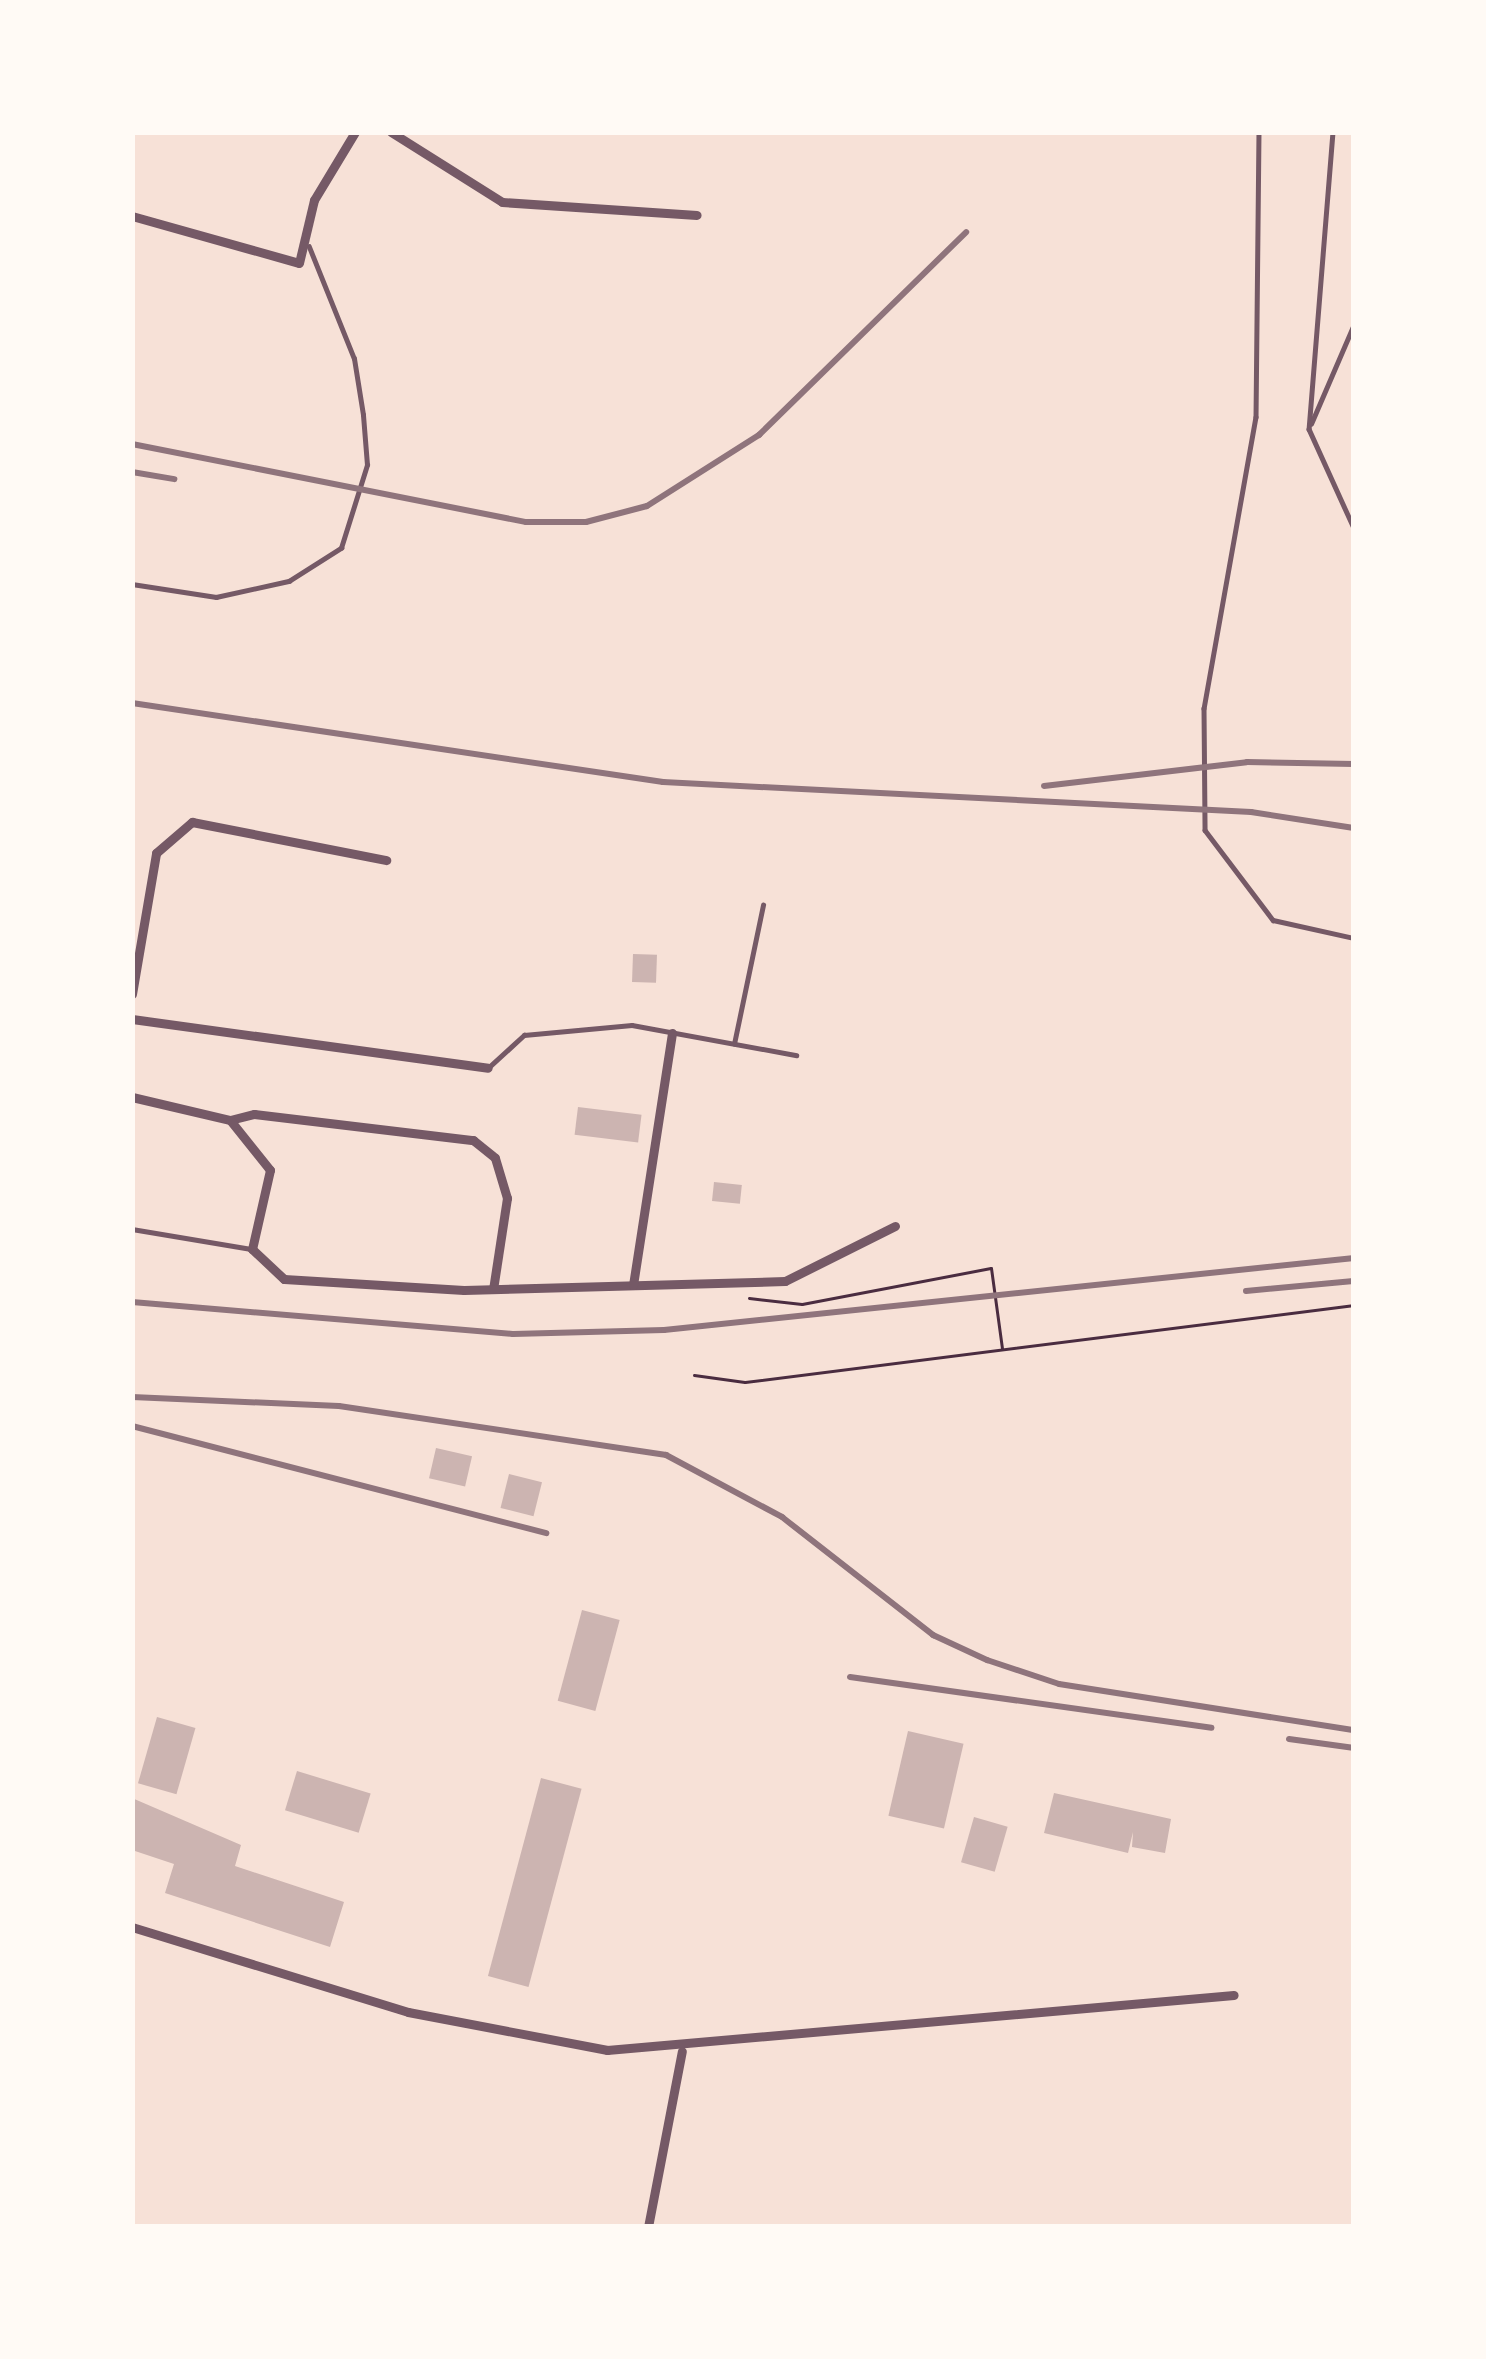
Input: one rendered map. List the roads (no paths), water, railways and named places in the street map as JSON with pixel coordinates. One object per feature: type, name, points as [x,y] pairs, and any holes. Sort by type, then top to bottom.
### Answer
[{"type":"street","points":[[132,216],[281,263],[298,263],[309,247],[314,200],[356,132]]},
{"type":"street","points":[[391,132],[502,202],[697,215]]},
{"type":"street","points":[[132,994],[156,853],[192,822],[386,860]]},
{"type":"street","points":[[132,1019],[488,1068]]},
{"type":"street","points":[[634,1285],[672,1033]]},
{"type":"street","points":[[132,1097],[230,1120],[473,1140],[495,1158],[508,1198],[493,1289]]},
{"type":"street","points":[[230,1120],[270,1170],[252,1250],[284,1279],[493,1289],[785,1281],[896,1226]]},
{"type":"street","points":[[132,1927],[408,2012],[607,2050],[682,2051],[1234,1995]]},
{"type":"street","points":[[648,2227],[682,2051]]},
{"type":"lane","points":[[1259,132],[1256,416],[1204,708],[1205,830],[1273,920],[1354,938]]},
{"type":"lane","points":[[1333,132],[1309,429],[1354,528]]},
{"type":"lane","points":[[132,584],[217,597],[289,581],[341,548],[368,464],[363,415],[354,359],[309,247]]},
{"type":"lane","points":[[1309,429],[1354,324]]},
{"type":"lane","points":[[734,1044],[763,905]]},
{"type":"lane","points":[[488,1068],[524,1035],[632,1025],[796,1054]]},
{"type":"lane","points":[[132,1229],[252,1250]]},
{"type":"railway","points":[[132,444],[526,522],[586,522],[647,506],[759,435],[966,232]]},
{"type":"railway","points":[[132,472],[174,479]]},
{"type":"railway","points":[[132,703],[663,782],[1251,812],[1354,828]]},
{"type":"railway","points":[[1044,786],[1247,762],[1354,764]]},
{"type":"railway","points":[[132,1302],[513,1334],[664,1330],[1354,1258]]},
{"type":"railway","points":[[1246,1291],[1354,1281]]},
{"type":"railway","points":[[132,1397],[339,1406],[666,1455],[782,1517],[933,1635],[987,1660],[1059,1684],[1354,1730]]},
{"type":"railway","points":[[132,1426],[546,1533]]},
{"type":"railway","points":[[850,1677],[1211,1728]]},
{"type":"railway","points":[[1289,1739],[1354,1748]]}]
